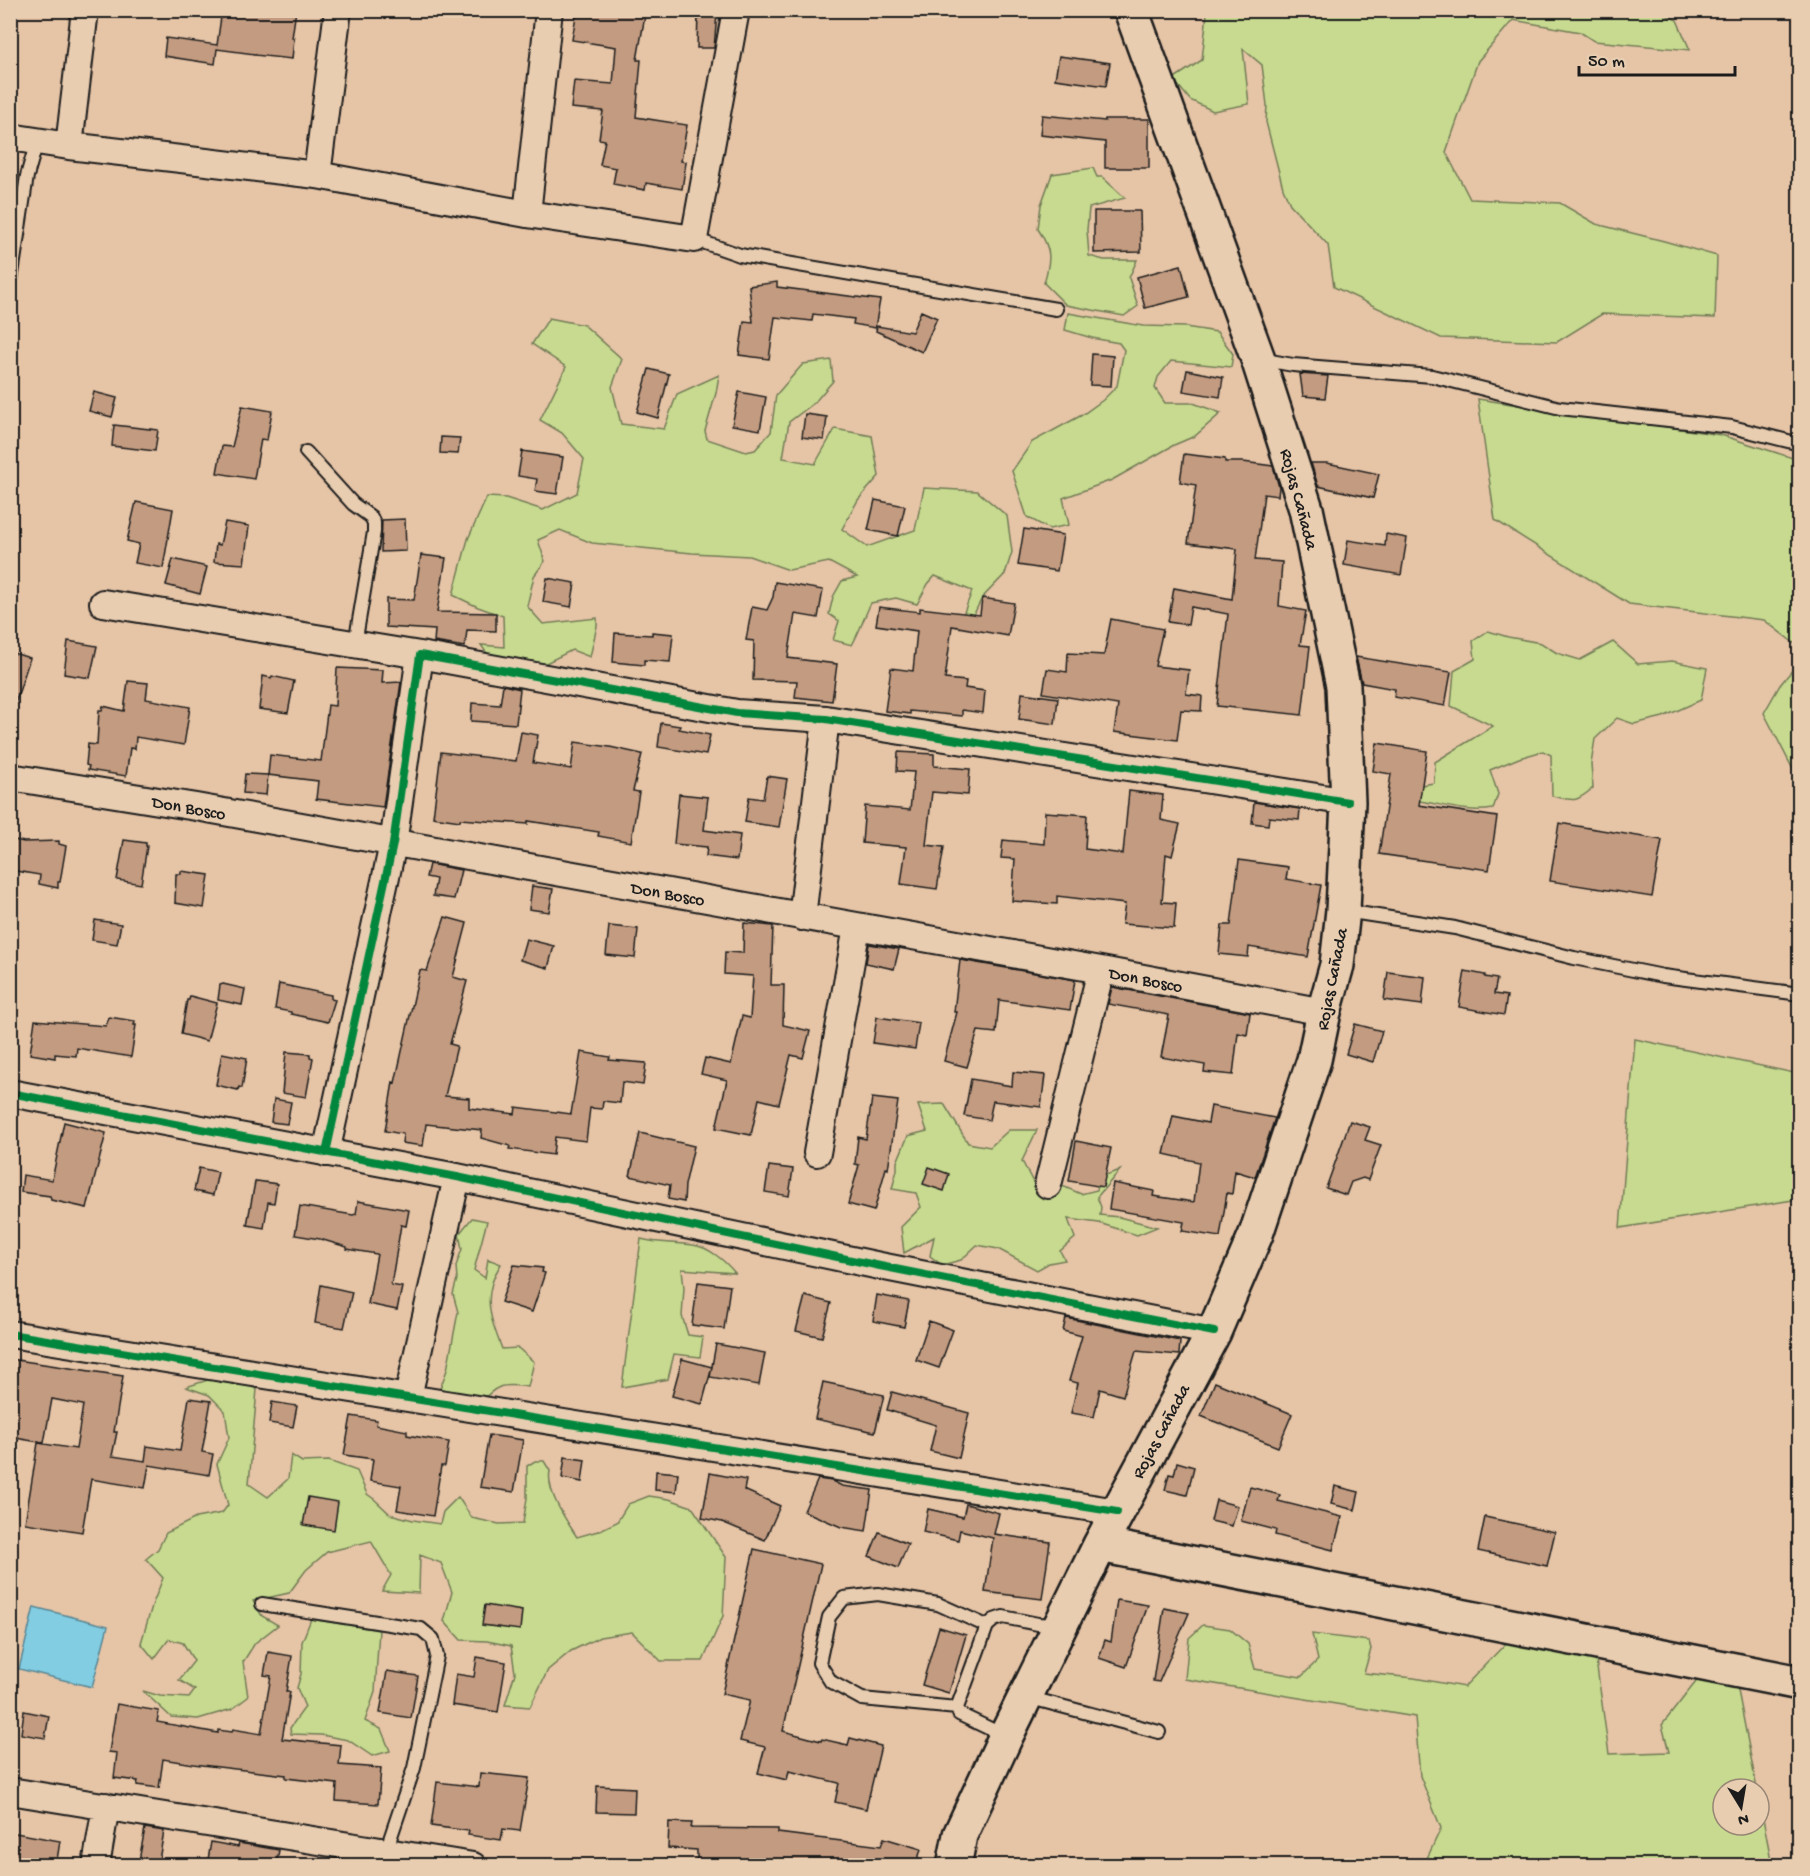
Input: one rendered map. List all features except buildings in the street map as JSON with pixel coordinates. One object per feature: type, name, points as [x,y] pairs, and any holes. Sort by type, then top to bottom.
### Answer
[{"type":"main road","name":"Rojas Cañada","points":[[954,1866],[960,1835],[1006,1736],[1100,1545],[1214,1332],[1256,1234],[1314,1060],[1337,964],[1343,910],[1348,802],[1343,686],[1306,509],[1258,359],[1131,10]]},
{"type":"main road","points":[[1100,1545],[1800,1683]]},
{"type":"street","points":[[69,146],[85,10]]},
{"type":"street","points":[[317,175],[338,10]]},
{"type":"street","points":[[527,214],[549,10]]},
{"type":"street","points":[[10,137],[317,175],[527,214],[694,239],[736,10]]},
{"type":"street","points":[[103,603],[420,655],[736,713],[826,719],[1348,802]]},
{"type":"street","points":[[326,1153],[393,844],[420,655]]},
{"type":"street","points":[[802,917],[826,719]]},
{"type":"street","name":"Don Bosco","points":[[10,777],[196,807],[1324,1012]]},
{"type":"street","points":[[817,1153],[857,927]]},
{"type":"street","points":[[1048,1185],[1101,970]]},
{"type":"street","points":[[10,1093],[457,1177],[880,1266],[1214,1332]]},
{"type":"street","points":[[408,1397],[457,1177]]},
{"type":"street","points":[[10,1334],[1117,1512]]},
{"type":"street","points":[[10,1791],[473,1866]]},
{"type":"street","points":[[96,1866],[106,1806]]},
{"type":"lane","points":[[10,287],[27,176],[37,141]]},
{"type":"lane","points":[[694,239],[740,255],[1056,309]]},
{"type":"lane","points":[[1258,359],[1293,365],[1432,376],[1560,408],[1732,427],[1800,444]]},
{"type":"lane","points":[[306,452],[353,504],[371,517],[374,523],[355,644]]},
{"type":"lane","points":[[1343,910],[1455,928],[1574,958],[1662,976],[1800,994]]},
{"type":"lane","points":[[957,1708],[862,1698],[831,1682],[819,1663],[829,1617],[844,1598],[878,1594],[938,1604],[987,1626]]},
{"type":"lane","points":[[262,1604],[421,1629],[433,1640],[437,1656],[414,1768],[386,1851]]},
{"type":"lane","points":[[1006,1736],[959,1714],[957,1708],[987,1626],[1003,1617],[1038,1624],[1060,1625]]},
{"type":"lane","points":[[1026,1697],[1159,1732]]},
{"type":"green space","points":[[1202,11],[1658,11],[1677,20],[1690,50],[1594,41],[1580,32],[1513,20],[1478,61],[1446,152],[1470,199],[1560,203],[1596,224],[1717,256],[1715,318],[1602,314],[1557,342],[1441,338],[1334,287],[1328,245],[1290,204],[1283,188],[1266,122],[1267,105],[1262,65],[1243,49],[1249,104],[1213,111],[1190,100],[1173,79],[1202,60],[1207,13]]},
{"type":"green space","points":[[1093,168],[1097,177],[1102,177],[1125,198],[1089,208],[1087,230],[1089,256],[1104,260],[1137,260],[1129,278],[1138,306],[1124,316],[1066,305],[1044,283],[1049,255],[1046,243],[1038,229],[1041,205],[1052,174]]},
{"type":"green space","points":[[1068,313],[1143,326],[1185,327],[1217,332],[1233,354],[1231,367],[1171,361],[1158,377],[1155,388],[1165,403],[1193,403],[1221,413],[1195,436],[1174,445],[1112,480],[1063,498],[1069,525],[1049,529],[1027,517],[1012,471],[1032,442],[1082,415],[1103,400],[1117,386],[1124,350],[1119,343],[1065,330]]},
{"type":"green space","points":[[549,318],[584,325],[622,359],[612,387],[621,424],[664,429],[677,394],[719,375],[705,431],[707,439],[746,452],[755,450],[771,432],[776,395],[803,364],[831,360],[833,381],[814,403],[789,422],[783,458],[815,464],[835,429],[872,436],[879,476],[858,500],[842,529],[867,547],[915,530],[924,488],[977,491],[1007,516],[1012,552],[1005,574],[982,598],[972,618],[963,615],[972,591],[935,576],[917,604],[896,598],[871,603],[852,645],[833,640],[839,621],[829,614],[833,597],[842,581],[857,577],[829,562],[789,570],[749,556],[592,543],[560,530],[538,540],[545,561],[534,576],[527,606],[543,624],[597,618],[590,657],[572,650],[542,665],[493,662],[481,645],[504,647],[503,616],[453,595],[468,539],[487,497],[506,498],[543,510],[577,493],[584,459],[562,433],[540,420],[566,367],[532,344]]},
{"type":"green space","points":[[1478,399],[1721,435],[1799,460],[1799,647],[1764,620],[1629,604],[1495,520]]},
{"type":"green space","points":[[1488,631],[1541,643],[1557,653],[1580,660],[1613,642],[1638,664],[1672,661],[1707,668],[1701,700],[1663,717],[1634,724],[1617,718],[1595,739],[1591,764],[1593,788],[1574,800],[1552,796],[1551,755],[1543,751],[1490,770],[1498,794],[1493,809],[1462,809],[1410,800],[1408,787],[1434,783],[1435,762],[1493,726],[1451,706],[1454,671],[1475,659],[1473,641]]},
{"type":"green space","points":[[1799,662],[1799,781],[1764,713],[1780,685]]},
{"type":"green space","points":[[1635,1039],[1799,1074],[1799,1199],[1620,1228]]},
{"type":"green space","points":[[944,1104],[968,1143],[990,1147],[1009,1130],[1037,1130],[1022,1161],[1038,1192],[1053,1182],[1081,1194],[1097,1190],[1100,1177],[1120,1170],[1097,1197],[1101,1207],[1100,1215],[1119,1217],[1157,1227],[1137,1235],[1099,1223],[1068,1219],[1075,1238],[1060,1251],[1065,1260],[1049,1263],[1037,1270],[998,1249],[977,1245],[961,1260],[942,1265],[930,1256],[934,1237],[904,1253],[901,1227],[921,1207],[916,1193],[892,1189],[897,1162],[908,1136],[927,1131],[918,1105]]},
{"type":"green space","points":[[472,1218],[487,1221],[474,1270],[485,1278],[488,1259],[501,1264],[489,1296],[491,1316],[502,1349],[518,1348],[534,1362],[528,1387],[511,1385],[500,1387],[478,1405],[439,1391],[447,1370],[458,1312],[453,1294],[457,1279],[456,1266],[462,1249],[459,1234]]},
{"type":"green space","points":[[641,1239],[699,1246],[716,1255],[735,1273],[682,1269],[684,1288],[682,1316],[688,1335],[703,1337],[700,1357],[674,1354],[668,1379],[622,1387]]},
{"type":"green space","points":[[217,1377],[257,1389],[249,1484],[268,1497],[288,1479],[291,1455],[302,1462],[329,1461],[357,1471],[367,1494],[390,1514],[440,1524],[443,1512],[458,1497],[472,1518],[499,1524],[523,1523],[527,1498],[527,1466],[535,1461],[544,1461],[550,1471],[554,1497],[577,1537],[617,1522],[628,1504],[649,1496],[669,1499],[692,1507],[726,1557],[723,1616],[703,1661],[661,1661],[632,1632],[600,1637],[571,1651],[548,1670],[530,1707],[505,1705],[515,1673],[511,1646],[487,1641],[461,1640],[444,1621],[452,1592],[441,1563],[420,1555],[419,1593],[382,1591],[391,1575],[371,1541],[327,1552],[306,1570],[289,1593],[253,1601],[262,1616],[278,1625],[255,1643],[243,1662],[248,1697],[232,1709],[198,1719],[171,1717],[143,1691],[160,1696],[189,1698],[195,1690],[179,1680],[194,1661],[183,1643],[169,1639],[154,1659],[141,1643],[163,1578],[146,1559],[158,1549],[166,1533],[196,1518],[222,1513],[228,1505],[217,1464],[229,1438],[225,1411],[209,1395],[186,1387]]},
{"type":"green space","points":[[311,1619],[379,1630],[375,1692],[365,1721],[381,1729],[390,1751],[372,1756],[348,1740],[321,1735],[291,1734],[290,1728],[305,1707],[297,1688],[301,1674],[302,1642]]},
{"type":"green space","points":[[1203,1625],[1230,1629],[1248,1644],[1255,1669],[1301,1677],[1318,1660],[1312,1634],[1369,1641],[1371,1649],[1364,1673],[1414,1678],[1464,1687],[1509,1640],[1542,1645],[1596,1660],[1609,1754],[1669,1752],[1662,1725],[1699,1678],[1736,1680],[1755,1777],[1711,1777],[1711,1837],[1767,1837],[1772,1865],[1424,1865],[1441,1828],[1420,1776],[1415,1717],[1185,1679],[1189,1638]]},
{"type":"water","points":[[34,1607],[108,1626],[92,1687],[19,1669]]},
{"type":"cycle path","points":[[326,1153],[393,844],[420,655],[737,713],[826,719],[1348,802]]},
{"type":"cycle path","points":[[10,1093],[457,1177],[880,1266],[1214,1332]]},
{"type":"cycle path","points":[[10,1334],[1117,1512]]}]
